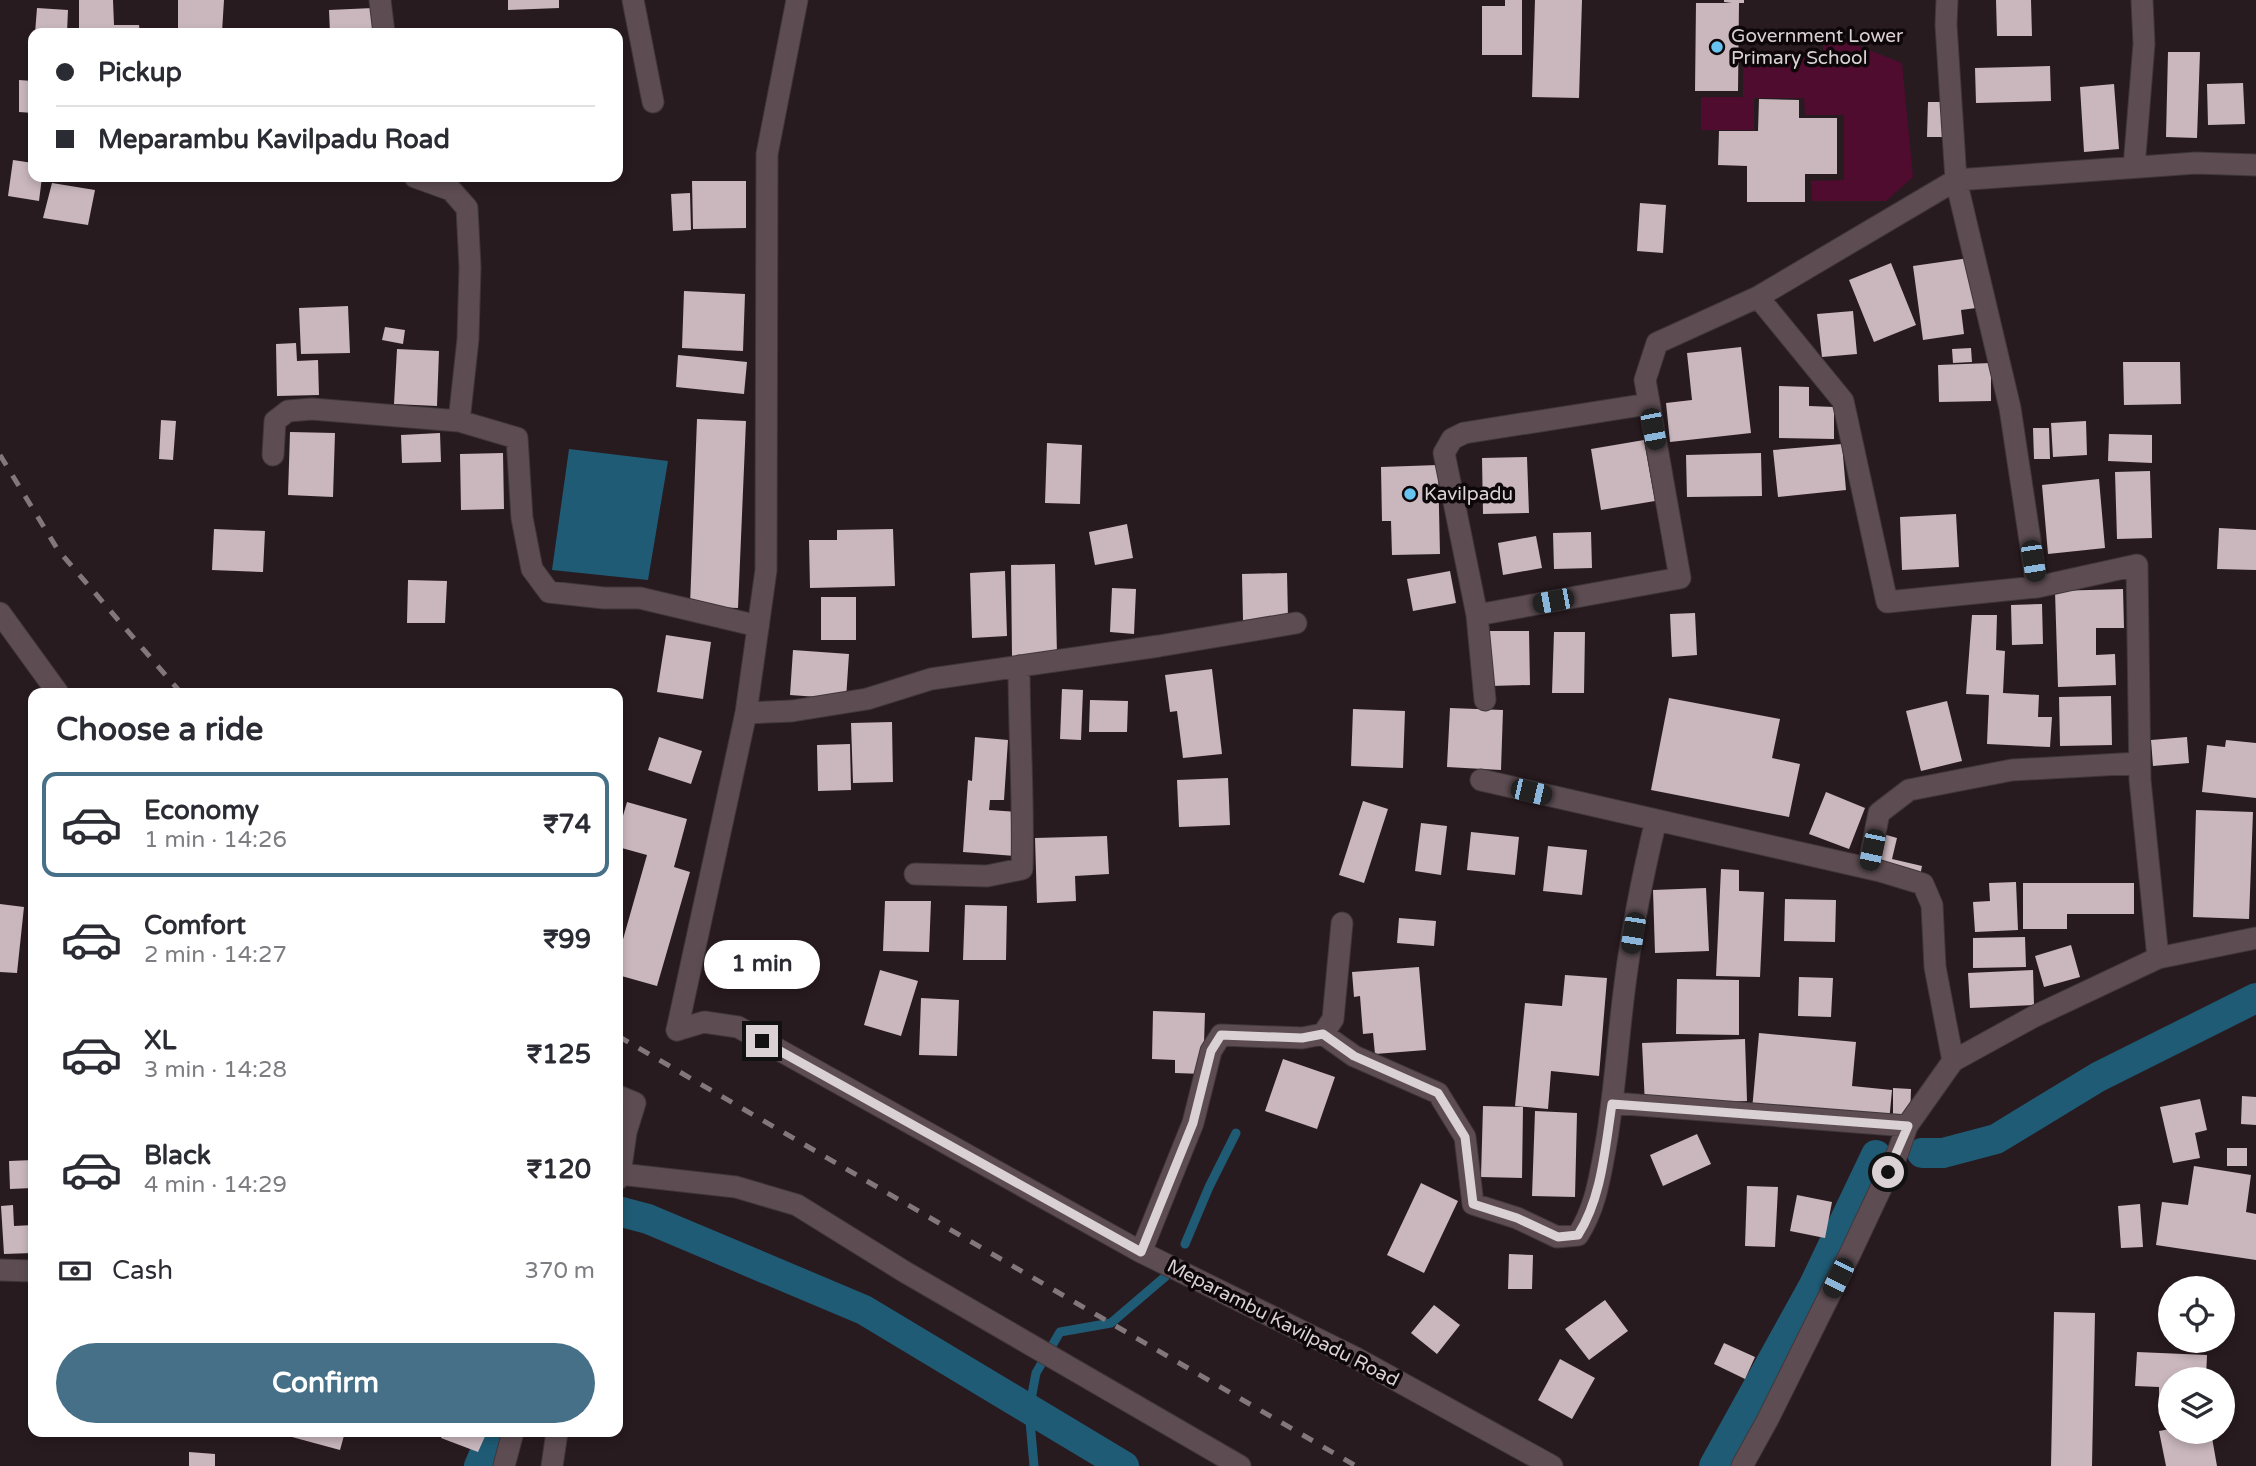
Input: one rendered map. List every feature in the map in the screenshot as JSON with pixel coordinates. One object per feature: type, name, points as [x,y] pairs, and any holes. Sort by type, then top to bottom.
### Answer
[{"type":"street","points":[[380,0],[383,28]]},
{"type":"street","points":[[633,0],[653,102]]},
{"type":"street","points":[[797,0],[767,154],[766,570],[746,713],[792,711],[867,699],[931,679],[1296,624]]},
{"type":"street","points":[[1947,0],[1955,180],[2010,408],[2037,587]]},
{"type":"street","points":[[2134,167],[2144,44],[2142,0]]},
{"type":"street","points":[[1477,615],[1680,578],[1645,380],[1657,343],[1758,297],[1955,180],[2196,163],[2256,165]]},
{"type":"street","points":[[429,182],[451,190],[467,208],[470,267],[468,339],[460,421]]},
{"type":"street","points":[[1758,297],[1843,401],[1887,602],[2037,587],[2137,565],[2139,763],[2158,958]]},
{"type":"street","points":[[1485,700],[1477,615],[1444,453],[1452,439],[1464,433],[1648,404]]},
{"type":"street","points":[[273,454],[275,421],[288,411],[312,409],[460,421],[517,438],[523,518],[532,569],[549,592],[640,597],[758,626]]},
{"type":"street","points":[[0,613],[54,688]]},
{"type":"street","points":[[915,874],[987,876],[1022,869],[1019,666]]},
{"type":"street","name":"Meparambu Kavilpadu Road","points":[[746,713],[677,1030],[705,1022],[738,1027],[1141,1252],[1356,1358],[1552,1466]]},
{"type":"street","points":[[1868,868],[1880,813],[1909,790],[2012,770],[2139,763]]},
{"type":"street","points":[[1481,780],[1868,868],[1923,884],[1932,905],[1936,967],[1953,1060]]},
{"type":"street","points":[[1141,1252],[1193,1123],[1211,1051],[1221,1035],[1302,1038],[1323,1034],[1354,1056],[1438,1093],[1465,1137],[1473,1204],[1517,1218],[1558,1237],[1578,1235],[1590,1215],[1599,1184],[1612,1104],[1625,983],[1642,882],[1656,820]]},
{"type":"street","points":[[1323,1034],[1333,1018],[1342,923]]},
{"type":"street","points":[[1742,1466],[1768,1419],[1898,1152],[1908,1126],[1953,1060],[2032,1017],[2158,958],[2256,938]]},
{"type":"street","points":[[623,1151],[626,1100]]},
{"type":"street","points":[[1612,1104],[1908,1126]]},
{"type":"street","points":[[623,1176],[736,1187],[797,1205],[905,1272],[1240,1466]]},
{"type":"street","points":[[0,1270],[28,1271]]},
{"type":"street","points":[[504,1466],[512,1437]]},
{"type":"street","points":[[552,1466],[556,1437]]},
{"type":"shaded area","points":[[1823,32],[1902,63],[1913,177],[1886,201],[1812,201],[1811,181],[1844,180],[1844,115],[1805,115],[1804,98],[1754,98],[1754,130],[1701,130],[1701,97],[1743,97],[1743,51],[1823,51]]},
{"type":"water","points":[[569,449],[668,461],[648,580],[552,570]]},
{"type":"building","points":[[79,0],[113,0],[114,25],[139,25],[139,28],[79,28]]},
{"type":"building","points":[[178,0],[224,0],[222,28],[178,28]]},
{"type":"building","points":[[508,0],[559,0],[559,8],[508,10]]},
{"type":"building","points":[[1505,0],[1522,0],[1522,55],[1482,55],[1482,6],[1505,6]]},
{"type":"building","points":[[1535,0],[1582,0],[1579,98],[1532,97]]},
{"type":"building","name":"Government Lower Primary School","points":[[1724,0],[1744,0],[1744,3],[1739,3],[1738,91],[1695,91],[1696,3],[1732,3]]},
{"type":"building","points":[[1996,0],[2031,0],[2032,36],[1997,36]]},
{"type":"building","points":[[37,8],[68,10],[67,28],[35,28]]},
{"type":"building","points":[[373,8],[374,28],[330,28],[329,10]]},
{"type":"building","points":[[2168,52],[2200,52],[2197,138],[2166,137]]},
{"type":"building","points":[[2050,66],[2051,101],[1976,103],[1975,68]]},
{"type":"building","points":[[19,80],[28,81],[28,113],[19,112]]},
{"type":"building","points":[[2243,83],[2245,124],[2208,125],[2207,84]]},
{"type":"building","points":[[2114,84],[2119,149],[2084,152],[2080,87]]},
{"type":"building","points":[[1759,99],[1799,100],[1799,118],[1837,118],[1837,174],[1805,174],[1805,202],[1747,202],[1747,166],[1718,165],[1719,131],[1758,131]]},
{"type":"building","points":[[1928,102],[1951,102],[1951,137],[1927,137]]},
{"type":"building","points":[[13,160],[28,162],[28,182],[41,182],[39,201],[8,196]]},
{"type":"building","points":[[692,181],[746,181],[746,228],[693,229]]},
{"type":"building","points":[[52,183],[95,190],[88,225],[43,218]]},
{"type":"building","points":[[690,193],[691,230],[673,231],[671,194]]},
{"type":"building","points":[[1640,203],[1666,205],[1663,253],[1637,251]]},
{"type":"building","points":[[1969,258],[1976,308],[1961,310],[1964,334],[1923,340],[1913,266]]},
{"type":"building","points":[[1891,263],[1916,325],[1874,342],[1849,280]]},
{"type":"building","points":[[684,291],[745,294],[743,351],[682,348]]},
{"type":"building","points":[[348,306],[350,353],[301,354],[299,308]]},
{"type":"building","points":[[1853,311],[1857,354],[1822,357],[1817,314]]},
{"type":"building","points":[[385,327],[405,330],[403,344],[382,340]]},
{"type":"building","points":[[296,343],[297,361],[318,360],[319,395],[277,396],[276,344]]},
{"type":"building","points":[[1741,347],[1751,433],[1670,442],[1666,403],[1692,400],[1687,353]]},
{"type":"building","points":[[1971,348],[1972,362],[1953,363],[1952,349]]},
{"type":"building","points":[[397,349],[439,351],[437,406],[394,404]]},
{"type":"building","points":[[678,355],[747,362],[744,394],[676,387]]},
{"type":"building","points":[[2123,362],[2180,362],[2181,404],[2124,405]]},
{"type":"building","points":[[1991,363],[1991,401],[1939,402],[1938,365]]},
{"type":"building","points":[[1779,386],[1809,387],[1809,406],[1834,407],[1834,439],[1779,438]]},
{"type":"building","points":[[697,419],[746,421],[738,608],[690,606]]},
{"type":"building","points":[[161,420],[176,421],[173,460],[159,459]]},
{"type":"building","points":[[2086,421],[2087,455],[2053,457],[2051,423]]},
{"type":"building","points":[[2033,428],[2049,428],[2050,459],[2034,459]]},
{"type":"building","points":[[290,432],[335,433],[333,497],[288,495]]},
{"type":"building","points":[[440,433],[441,462],[402,463],[401,435]]},
{"type":"building","points":[[2109,434],[2152,435],[2152,463],[2108,461]]},
{"type":"building","points":[[1644,440],[1655,501],[1601,510],[1591,449]]},
{"type":"building","points":[[1047,443],[1082,445],[1080,504],[1045,503]]},
{"type":"building","points":[[1842,444],[1846,490],[1778,497],[1773,450]]},
{"type":"building","points":[[503,453],[504,509],[461,510],[460,454]]},
{"type":"building","points":[[1761,453],[1762,496],[1687,497],[1686,455]]},
{"type":"building","points":[[1527,457],[1529,513],[1483,514],[1482,458]]},
{"type":"building","name":"Kavilpadu","points":[[1438,465],[1440,554],[1392,555],[1391,521],[1382,521],[1381,467]]},
{"type":"building","points":[[2150,471],[2152,538],[2117,539],[2115,472]]},
{"type":"building","points":[[2099,479],[2105,548],[2048,554],[2042,485]]},
{"type":"building","points":[[1956,514],[1959,567],[1902,570],[1900,517]]},
{"type":"building","points":[[1127,524],[1133,558],[1095,565],[1089,532]]},
{"type":"building","points":[[2219,528],[2256,530],[2256,570],[2217,569]]},
{"type":"building","points":[[214,529],[265,531],[263,572],[212,570]]},
{"type":"building","points":[[893,529],[895,586],[810,588],[809,540],[837,540],[837,530]]},
{"type":"building","points":[[1591,532],[1592,568],[1554,569],[1553,533]]},
{"type":"building","points":[[1536,536],[1542,568],[1503,575],[1498,543]]},
{"type":"building","points":[[1055,564],[1057,656],[1012,657],[1011,565]]},
{"type":"building","points":[[1005,571],[1007,636],[972,638],[970,573]]},
{"type":"building","points":[[1450,571],[1456,603],[1413,611],[1407,579]]},
{"type":"building","points":[[1287,573],[1288,619],[1243,620],[1242,574]]},
{"type":"building","points":[[408,580],[447,581],[445,623],[407,623]]},
{"type":"building","points":[[1112,588],[1136,589],[1134,634],[1110,632]]},
{"type":"building","points":[[2123,589],[2124,628],[2096,628],[2096,655],[2115,654],[2116,685],[2058,687],[2055,591]]},
{"type":"building","points":[[821,597],[856,597],[856,640],[821,640]]},
{"type":"building","points":[[2042,604],[2043,644],[2012,645],[2011,605]]},
{"type":"building","points":[[1695,613],[1697,655],[1672,657],[1670,614]]},
{"type":"building","points":[[1972,615],[1997,615],[1996,650],[2005,651],[2003,693],[2039,695],[2038,717],[2052,717],[2050,747],[1987,744],[1989,695],[1966,694]]},
{"type":"building","points":[[1488,631],[1529,631],[1530,685],[1490,686]]},
{"type":"building","points":[[1554,632],[1585,632],[1584,693],[1552,693]]},
{"type":"building","points":[[666,635],[711,642],[703,699],[657,692]]},
{"type":"building","points":[[793,650],[849,654],[846,699],[790,695]]},
{"type":"building","points":[[1212,669],[1222,754],[1183,758],[1177,711],[1170,712],[1165,675]]},
{"type":"building","points":[[1062,689],[1083,690],[1081,740],[1060,739]]},
{"type":"building","points":[[2111,696],[2112,745],[2060,746],[2059,697]]},
{"type":"building","points":[[1669,698],[1780,719],[1772,758],[1800,764],[1789,817],[1651,790]]},
{"type":"building","points":[[1090,700],[1128,701],[1127,732],[1089,732]]},
{"type":"building","points":[[1947,701],[1962,761],[1921,771],[1906,711]]},
{"type":"building","points":[[1450,708],[1503,710],[1501,770],[1447,767]]},
{"type":"building","points":[[1353,709],[1405,711],[1403,768],[1351,766]]},
{"type":"building","points":[[892,722],[893,782],[853,783],[851,723]]},
{"type":"building","points":[[659,737],[702,751],[691,784],[648,770]]},
{"type":"building","points":[[975,737],[1008,740],[1004,800],[990,800],[989,810],[1018,812],[1015,856],[963,852],[968,780],[972,781]]},
{"type":"building","points":[[2187,737],[2189,763],[2153,766],[2151,740]]},
{"type":"building","points":[[2226,740],[2256,743],[2256,798],[2202,792],[2207,745],[2225,747]]},
{"type":"building","points":[[850,744],[851,790],[818,791],[817,745]]},
{"type":"building","points":[[1228,778],[1230,825],[1179,827],[1177,780]]},
{"type":"building","points":[[1826,792],[1865,808],[1849,849],[1809,834]]},
{"type":"building","points":[[1363,801],[1388,809],[1364,883],[1339,875]]},
{"type":"building","points":[[627,802],[687,819],[674,867],[690,872],[657,986],[623,976],[623,939],[647,855],[623,848],[623,816]]},
{"type":"building","points":[[2196,810],[2253,812],[2249,919],[2193,917]]},
{"type":"building","points":[[1421,823],[1447,826],[1441,875],[1415,871]]},
{"type":"building","points":[[1471,832],[1519,837],[1515,875],[1467,870]]},
{"type":"building","points":[[1883,834],[1897,838],[1892,859],[1922,866],[1919,881],[1874,871]]},
{"type":"building","points":[[1107,836],[1109,874],[1075,876],[1076,901],[1037,903],[1035,838]]},
{"type":"building","points":[[1548,846],[1587,850],[1582,895],[1543,891]]},
{"type":"building","points":[[1721,869],[1739,870],[1739,891],[1764,892],[1760,977],[1716,976]]},
{"type":"building","points":[[2016,882],[2018,930],[1975,932],[1973,902],[1990,901],[1989,883]]},
{"type":"building","points":[[2023,883],[2134,883],[2134,914],[2067,914],[2067,929],[2023,929]]},
{"type":"building","points":[[1706,888],[1709,951],[1655,953],[1653,890]]},
{"type":"building","points":[[1785,899],[1836,900],[1835,942],[1784,941]]},
{"type":"building","points":[[885,901],[931,901],[929,952],[883,951]]},
{"type":"building","points":[[0,904],[24,907],[17,973],[0,972]]},
{"type":"building","points":[[965,905],[1007,906],[1006,960],[963,960]]},
{"type":"building","points":[[1399,918],[1436,921],[1434,946],[1397,943]]},
{"type":"building","points":[[2025,937],[2026,967],[1973,968],[1973,938]]},
{"type":"building","points":[[2071,945],[2080,977],[2044,987],[2035,956]]},
{"type":"building","points":[[1419,967],[1426,1050],[1375,1054],[1373,1033],[1363,1034],[1360,996],[1354,997],[1352,972]]},
{"type":"building","points":[[880,970],[918,981],[901,1036],[864,1025]]},
{"type":"building","points":[[2033,970],[2034,1005],[1970,1008],[1968,973]]},
{"type":"building","points":[[1565,975],[1607,978],[1599,1076],[1551,1071],[1548,1109],[1515,1106],[1525,1003],[1562,1006]]},
{"type":"building","points":[[1799,977],[1833,978],[1831,1017],[1798,1016]]},
{"type":"building","points":[[1677,979],[1739,980],[1739,1035],[1676,1034]]},
{"type":"building","points":[[921,998],[959,1000],[957,1056],[919,1055]]},
{"type":"building","points":[[1153,1011],[1205,1013],[1203,1074],[1175,1073],[1175,1060],[1152,1059]]},
{"type":"building","points":[[1759,1033],[1856,1042],[1852,1086],[1892,1090],[1889,1122],[1752,1110]]},
{"type":"building","points":[[1745,1039],[1747,1101],[1645,1105],[1642,1043]]},
{"type":"building","points":[[1283,1059],[1335,1077],[1317,1129],[1265,1111]]},
{"type":"building","points":[[1893,1088],[1911,1089],[1910,1120],[1893,1119]]},
{"type":"building","points":[[2242,1096],[2256,1097],[2256,1125],[2241,1124]]},
{"type":"building","points":[[2200,1099],[2207,1130],[2195,1133],[2200,1158],[2173,1163],[2160,1107]]},
{"type":"building","points":[[1483,1106],[1523,1107],[1522,1178],[1481,1177]]},
{"type":"building","points":[[1535,1111],[1577,1113],[1575,1197],[1532,1196]]},
{"type":"building","points":[[1697,1134],[1711,1164],[1663,1186],[1650,1155]]},
{"type":"building","points":[[2227,1148],[2247,1148],[2247,1166],[2227,1166]]},
{"type":"building","points":[[28,1160],[28,1188],[10,1189],[9,1161]]},
{"type":"building","points":[[2194,1166],[2251,1175],[2246,1212],[2256,1214],[2256,1260],[2156,1245],[2162,1202],[2188,1205]]},
{"type":"building","points":[[1421,1183],[1458,1201],[1424,1273],[1387,1255]]},
{"type":"building","points":[[1747,1186],[1778,1187],[1775,1247],[1745,1246]]},
{"type":"building","points":[[1797,1195],[1832,1202],[1825,1238],[1790,1231]]},
{"type":"building","points":[[2140,1204],[2143,1247],[2121,1248],[2118,1206]]},
{"type":"building","points":[[13,1205],[14,1226],[28,1225],[28,1253],[4,1254],[1,1206]]},
{"type":"building","points":[[1509,1254],[1533,1255],[1532,1289],[1508,1289]]},
{"type":"building","points":[[1605,1300],[1628,1331],[1589,1360],[1565,1329]]},
{"type":"building","points":[[1434,1305],[1460,1325],[1437,1354],[1411,1333]]},
{"type":"building","points":[[2054,1312],[2095,1313],[2092,1466],[2051,1466]]},
{"type":"building","points":[[1724,1343],[1755,1357],[1745,1379],[1714,1364]]},
{"type":"building","points":[[2137,1352],[2207,1355],[2206,1367],[2158,1367],[2158,1387],[2135,1386]]},
{"type":"building","points":[[1560,1359],[1595,1378],[1572,1419],[1538,1400]]},
{"type":"building","points":[[292,1437],[344,1437],[340,1450]]},
{"type":"building","points":[[442,1437],[485,1437],[478,1452]]},
{"type":"building","points":[[2162,1444],[2213,1444],[2217,1466],[2166,1466]]},
{"type":"building","points":[[189,1452],[215,1454],[215,1466],[189,1466]]},
{"type":"waterway","points":[[1922,1153],[1943,1153],[1996,1139],[2098,1077],[2256,998]]},
{"type":"waterway","points":[[1185,1244],[1236,1133]]},
{"type":"waterway","points":[[1714,1466],[1814,1285],[1876,1155]]},
{"type":"waterway","points":[[623,1212],[648,1219],[864,1310],[1124,1466]]},
{"type":"waterway","points":[[1034,1466],[1029,1410],[1036,1373],[1060,1332],[1111,1323],[1166,1276]]},
{"type":"waterway","points":[[479,1466],[492,1437]]},
{"type":"railway","points":[[0,455],[58,550],[177,688]]},
{"type":"railway","points":[[623,1039],[1356,1466]]},
{"type":"place","name":"Government Lower Primary School","points":[[1717,47]]},
{"type":"place","name":"Kavilpadu","points":[[1410,494]]},
{"type":"route","points":[[762,1041],[1141,1252],[1193,1123],[1211,1051],[1221,1035],[1302,1038],[1323,1034],[1354,1056],[1438,1093],[1465,1137],[1473,1204],[1517,1218],[1558,1237],[1578,1235],[1590,1215],[1599,1184],[1612,1104],[1908,1126],[1888,1172]]}]
